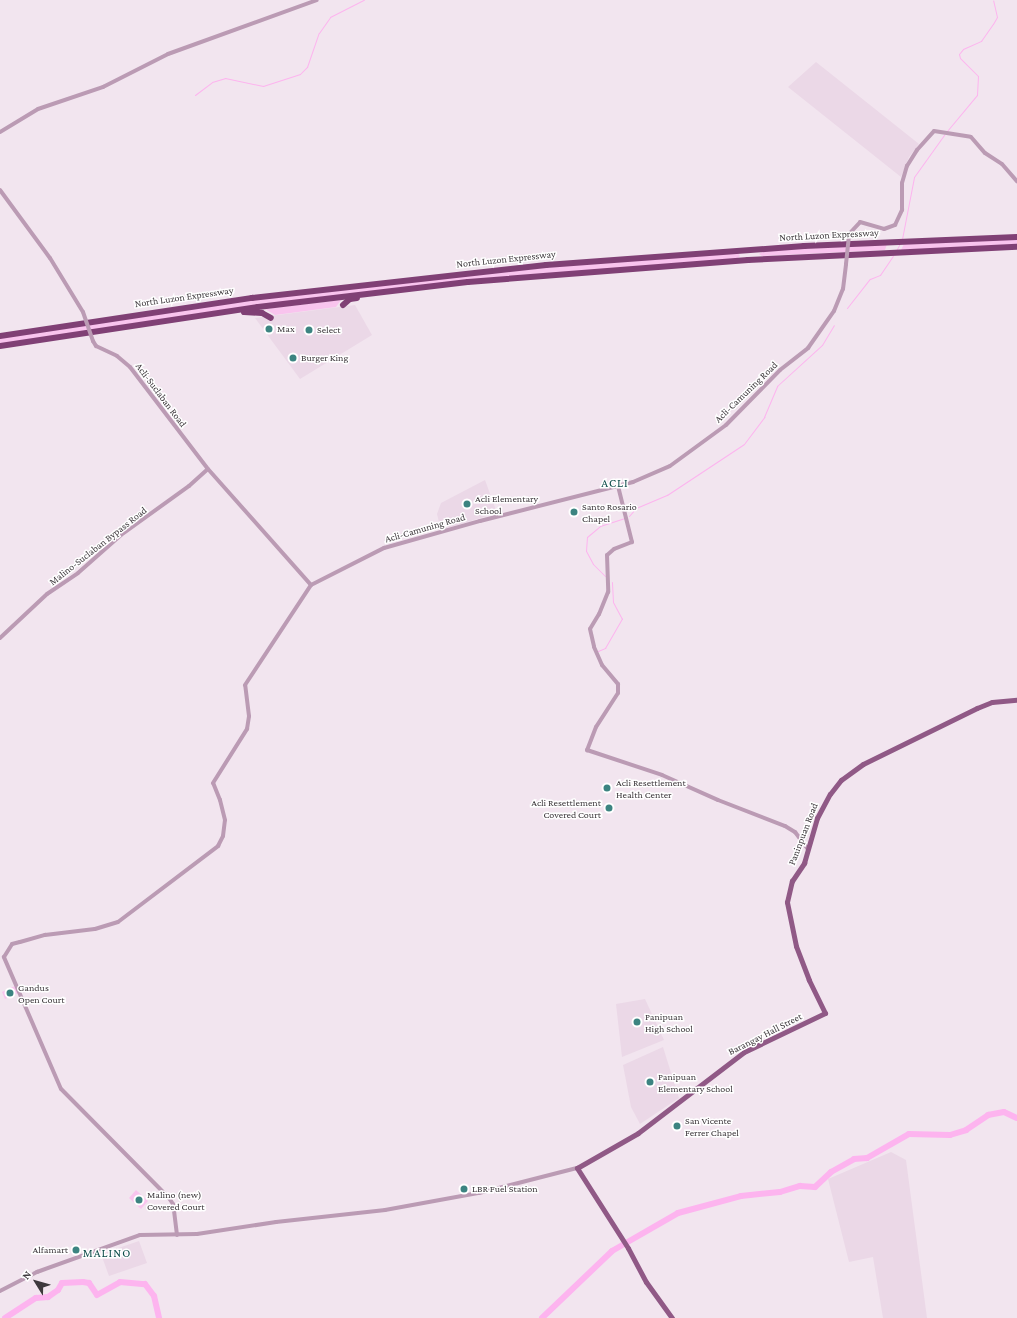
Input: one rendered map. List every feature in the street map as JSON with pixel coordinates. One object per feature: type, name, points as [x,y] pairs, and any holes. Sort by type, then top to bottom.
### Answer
[{"type":"highway","name":"North Luzon Expressway","points":[[0,335],[252,298],[435,276],[628,258],[885,242],[1017,237]]},
{"type":"highway","name":"North Luzon Expressway","points":[[0,346],[171,319],[438,286],[717,262],[1017,247]]},
{"type":"highway","points":[[343,305],[350,299],[438,286]]},
{"type":"highway","points":[[171,319],[249,311],[271,318]]},
{"type":"main road","name":"Paninpuan Road","points":[[825,1013],[806,972],[787,904],[789,888],[804,864],[825,802],[836,785],[855,769],[977,708],[992,702],[1017,700]]},
{"type":"main road","name":"Barangay Hall Street","points":[[577,1168],[638,1133],[744,1052],[825,1013]]},
{"type":"main road","points":[[577,1168],[628,1248],[646,1282],[672,1318]]},
{"type":"street","points":[[0,132],[38,109],[103,87],[168,54],[317,0]]},
{"type":"street","name":"Acli-Camuning Road","points":[[311,585],[384,548],[480,521],[618,486],[655,473],[693,449],[726,425],[780,370],[808,348],[834,311],[843,289],[849,234],[860,222],[884,229],[895,225],[902,210],[902,189],[907,166],[917,150],[934,131],[971,137],[985,153],[1002,164],[1017,181]]},
{"type":"street","name":"Acli-Suclaban Road","points":[[0,190],[50,258],[84,312],[96,346],[117,356],[130,367],[208,468],[311,585]]},
{"type":"street","name":"Malino-Suclaban Bypass Road","points":[[0,638],[47,594],[78,574],[121,535],[171,500],[208,468]]},
{"type":"street","points":[[618,486],[632,542],[614,549],[607,555],[608,592],[600,614],[590,629],[594,647],[602,665],[618,684],[618,692],[596,727],[587,750],[662,775],[711,797],[785,826],[794,832],[808,849]]},
{"type":"street","points":[[177,1235],[173,1204],[169,1198],[61,1089],[4,957],[12,944],[45,935],[95,929],[118,922],[218,846],[223,836],[224,820],[220,800],[213,783],[247,729],[249,716],[245,685],[311,585]]},
{"type":"street","points":[[0,1291],[37,1272],[137,1236],[177,1235],[385,1210],[479,1193],[577,1168]]},
{"type":"shaded area","points":[[816,62],[919,144],[909,157],[901,177],[788,87]]},
{"type":"shaded area","points":[[1017,239],[1017,245],[901,250],[904,244]]},
{"type":"shaded area","points":[[887,244],[885,250],[762,256],[759,254],[763,251]]},
{"type":"shaded area","points":[[738,253],[740,256],[737,259],[606,269],[214,311],[0,344],[0,338],[212,305],[405,281],[605,262]]},
{"type":"shaded area","points":[[341,300],[336,307],[275,315],[265,309]]},
{"type":"shaded area","points":[[355,305],[372,335],[300,379],[255,318]]},
{"type":"shaded area","name":"Acli Elementary School","points":[[485,480],[497,513],[441,530],[437,514],[441,503]]},
{"type":"shaded area","name":"Gandus Open Court","points":[[15,986],[18,993],[5,999],[2,992]]},
{"type":"shaded area","name":"Panipuan High School","points":[[645,999],[664,1040],[622,1057],[616,1004]]},
{"type":"shaded area","name":"Panipuan Elementary School","points":[[663,1047],[679,1098],[640,1124],[631,1107],[623,1065]]},
{"type":"shaded area","points":[[891,1152],[906,1160],[927,1318],[883,1318],[873,1257],[849,1262],[828,1179]]},
{"type":"shaded area","name":"Malino (new) Covered Court","points":[[136,1190],[148,1201],[141,1209],[129,1198]]},
{"type":"shaded area","points":[[139,1241],[147,1263],[109,1276],[101,1254]]},
{"type":"waterway","points":[[195,95],[212,82],[225,78],[263,86],[300,74],[307,67],[319,33],[330,17],[364,0]]},
{"type":"waterway","points":[[947,131],[977,95],[978,76],[960,58],[959,54],[963,49],[981,41],[993,24],[997,17],[993,0]]},
{"type":"waterway","points":[[902,239],[914,177],[944,135]]},
{"type":"waterway","points":[[896,251],[899,245]]},
{"type":"waterway","points":[[847,308],[870,279],[880,275],[893,256]]},
{"type":"waterway","points":[[629,516],[636,508],[667,495],[744,444],[764,417],[777,386],[822,345],[834,325]]},
{"type":"waterway","points":[[605,576],[593,564],[586,551],[587,537],[600,526],[625,518]]},
{"type":"waterway","points":[[598,651],[605,648],[622,619],[613,602],[612,582]]},
{"type":"waterway","points":[[542,1318],[612,1251],[678,1213],[741,1196],[780,1192],[800,1186],[815,1187],[831,1172],[854,1159],[867,1158],[909,1134],[950,1135],[966,1130],[988,1115],[1004,1112],[1017,1118]]},
{"type":"waterway","points":[[5,1318],[36,1298],[48,1297],[58,1290],[62,1283],[83,1282],[89,1283],[97,1295],[120,1282],[145,1284],[154,1296],[159,1318]]},
{"type":"place","name":"Max","points":[[269,329]]},
{"type":"place","name":"Select","points":[[309,330]]},
{"type":"place","name":"Burger King","points":[[293,358]]},
{"type":"place","name":"Acli Elementary School","points":[[467,504]]},
{"type":"place","name":"Santo Rosario Chapel","points":[[574,512]]},
{"type":"place","name":"Acli Resettlement Health Center","points":[[607,788]]},
{"type":"place","name":"Acli Resettlement Covered Court","points":[[609,808]]},
{"type":"place","name":"Gandus Open Court","points":[[10,993]]},
{"type":"place","name":"Panipuan High School","points":[[637,1022]]},
{"type":"place","name":"Panipuan Elementary School","points":[[650,1082]]},
{"type":"place","name":"San Vicente Ferrer Chapel","points":[[677,1126]]},
{"type":"place","name":"LBR Fuel Station","points":[[464,1189]]},
{"type":"place","name":"Malino (new) Covered Court","points":[[139,1200]]},
{"type":"place","name":"Alfamart","points":[[76,1250]]},
{"type":"district","name":"ACLI","points":[[615,484]]},
{"type":"district","name":"MALINO","points":[[107,1254]]}]
